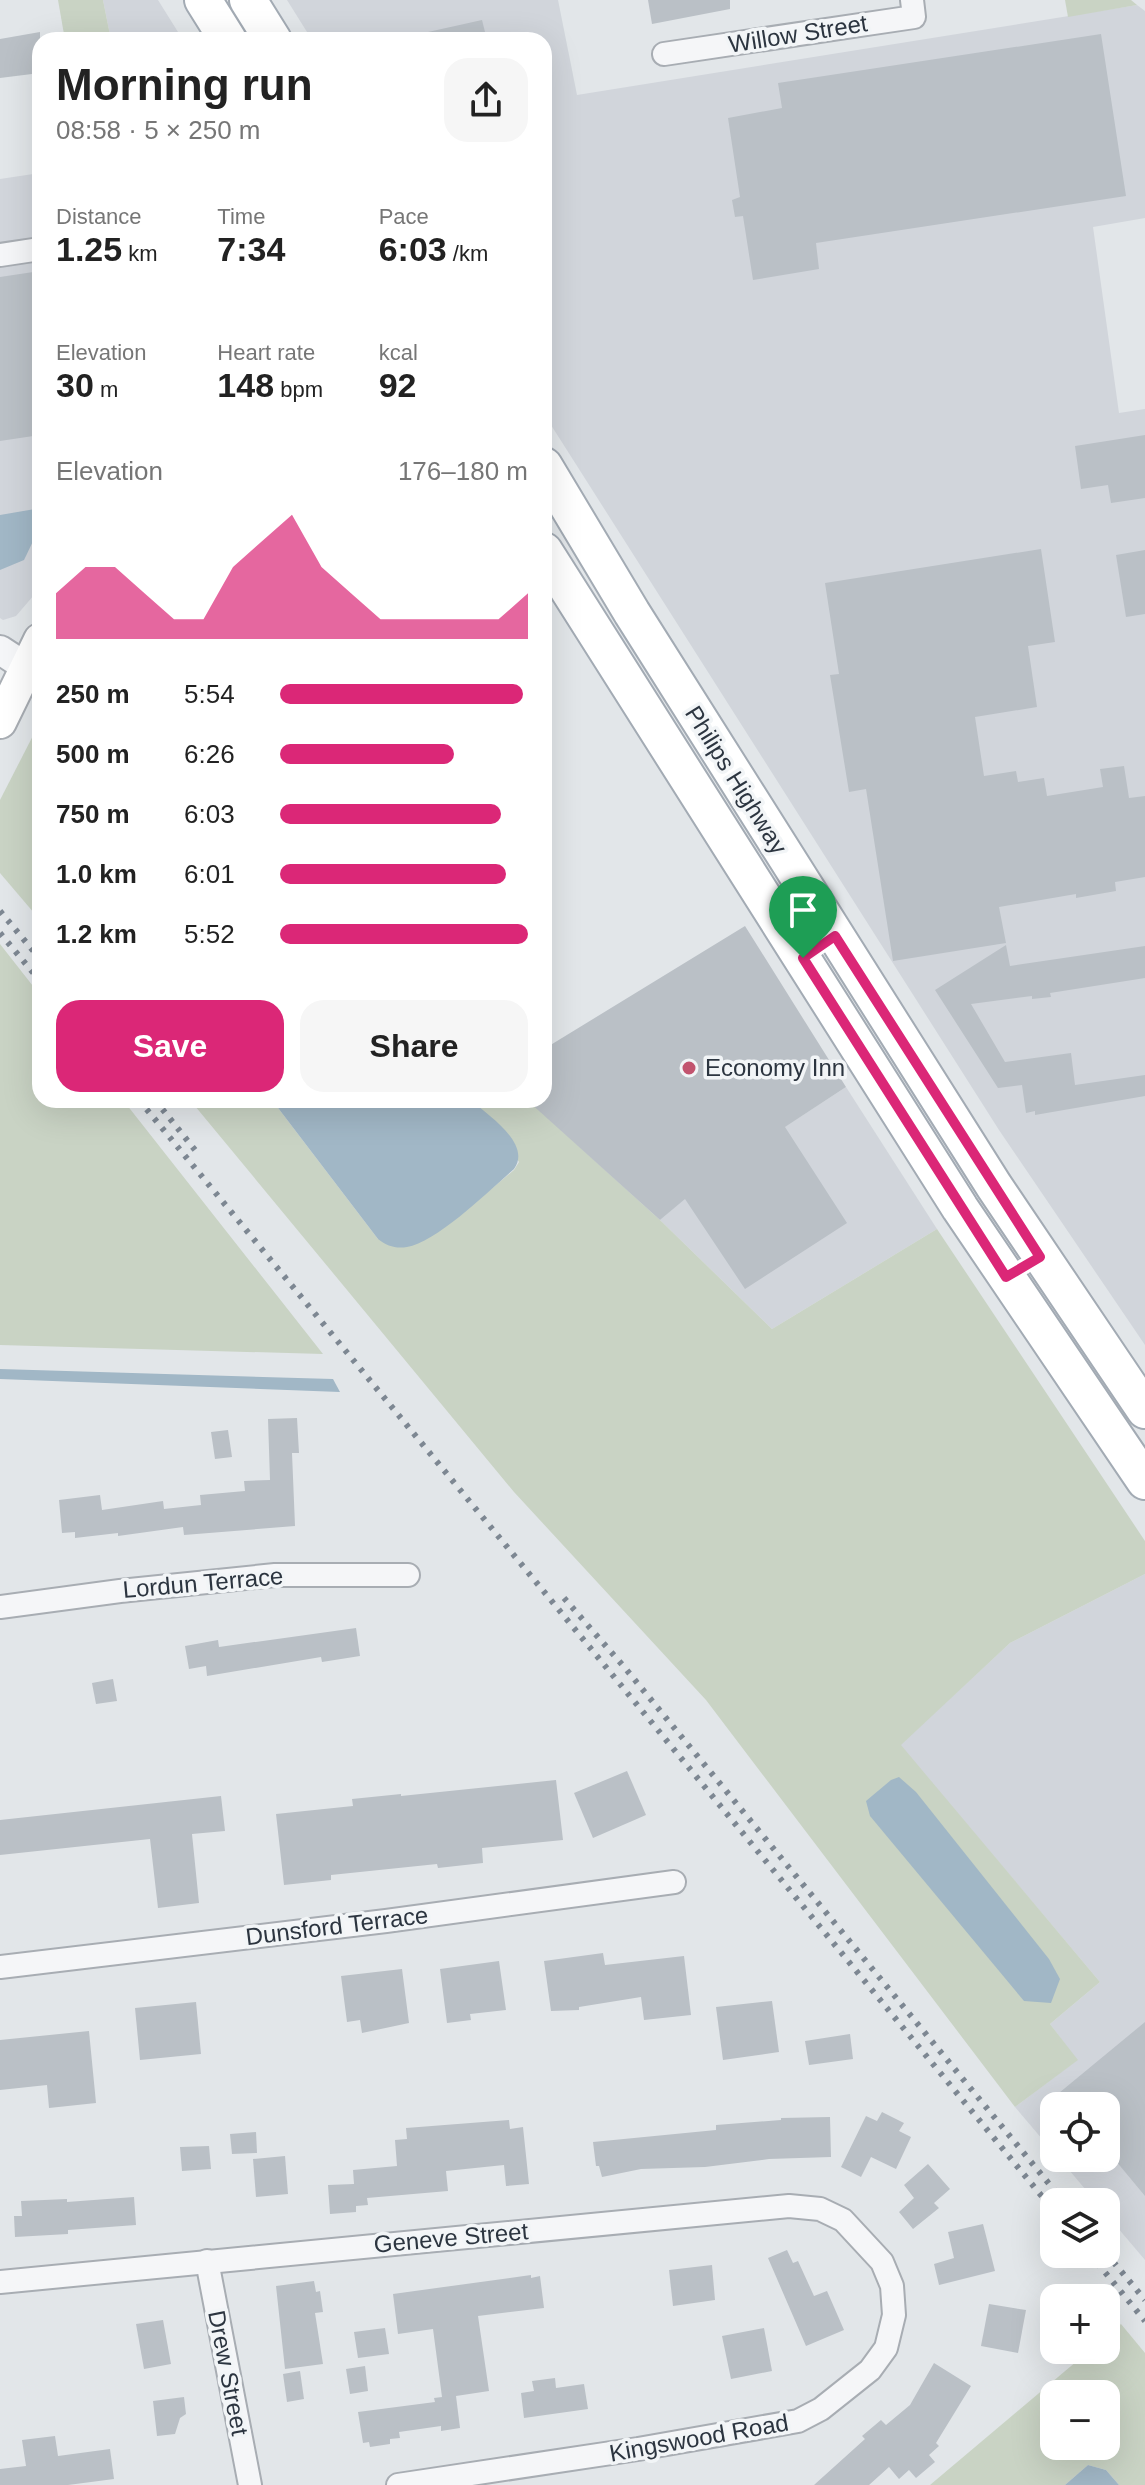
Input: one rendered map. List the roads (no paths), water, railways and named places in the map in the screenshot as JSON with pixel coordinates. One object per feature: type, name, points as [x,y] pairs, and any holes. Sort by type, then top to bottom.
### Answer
[{"type":"main road","points":[[203,0],[223,32]]},
{"type":"main road","points":[[248,0],[268,32]]},
{"type":"main road","name":"Philips Highway","points":[[552,479],[835,936],[1040,1257],[1145,1410]]},
{"type":"main road","name":"Philips Highway","points":[[552,564],[1006,1277],[1145,1481]]},
{"type":"main road","points":[[0,722],[22,653]]},
{"type":"street","name":"Willow Street","points":[[664,54],[914,17],[912,0]]},
{"type":"street","points":[[0,255],[32,250]]},
{"type":"street","points":[[598,636],[632,613]]},
{"type":"street","points":[[803,958],[835,936]]},
{"type":"street","points":[[1006,1277],[1040,1257]]},
{"type":"street","name":"Lordun Terrace","points":[[0,1607],[275,1575],[408,1575]]},
{"type":"street","name":"Dunsford Terrace","points":[[0,1967],[386,1921],[674,1882]]},
{"type":"street","name":"Geneve Street","points":[[0,2282],[789,2206],[820,2209],[843,2220],[882,2262]]},
{"type":"street","name":"Drew Street","points":[[207,2261],[250,2485]]},
{"type":"street","name":"Kingswood Road","points":[[398,2485],[798,2421],[821,2409],[870,2370],[886,2348],[894,2315],[892,2286],[882,2262]]},
{"type":"water","points":[[32,510],[32,543],[24,560],[0,570],[0,515]]},
{"type":"water","points":[[278,1108],[480,1108],[506,1131],[513,1140],[518,1160],[514,1169],[478,1201],[448,1226],[419,1243],[403,1248],[378,1239]]},
{"type":"water","points":[[0,1369],[333,1379],[340,1392],[0,1379]]},
{"type":"water","points":[[899,1777],[916,1792],[1049,1959],[1060,1979],[1051,2003],[1024,2001],[870,1816],[866,1801]]},
{"type":"water","points":[[1088,2465],[1106,2470],[1119,2485],[1065,2485]]},
{"type":"railway","points":[[0,911],[32,949]]},
{"type":"railway","points":[[0,933],[32,971]]},
{"type":"railway","points":[[146,1108],[1040,2194]]},
{"type":"railway","points":[[161,1108],[195,1150]]},
{"type":"railway","points":[[564,1598],[1052,2188]]},
{"type":"railway","points":[[1101,2268],[1145,2321]]},
{"type":"railway","points":[[1118,2268],[1145,2300]]},
{"type":"place","name":"Economy Inn","points":[[689,1068]]}]
